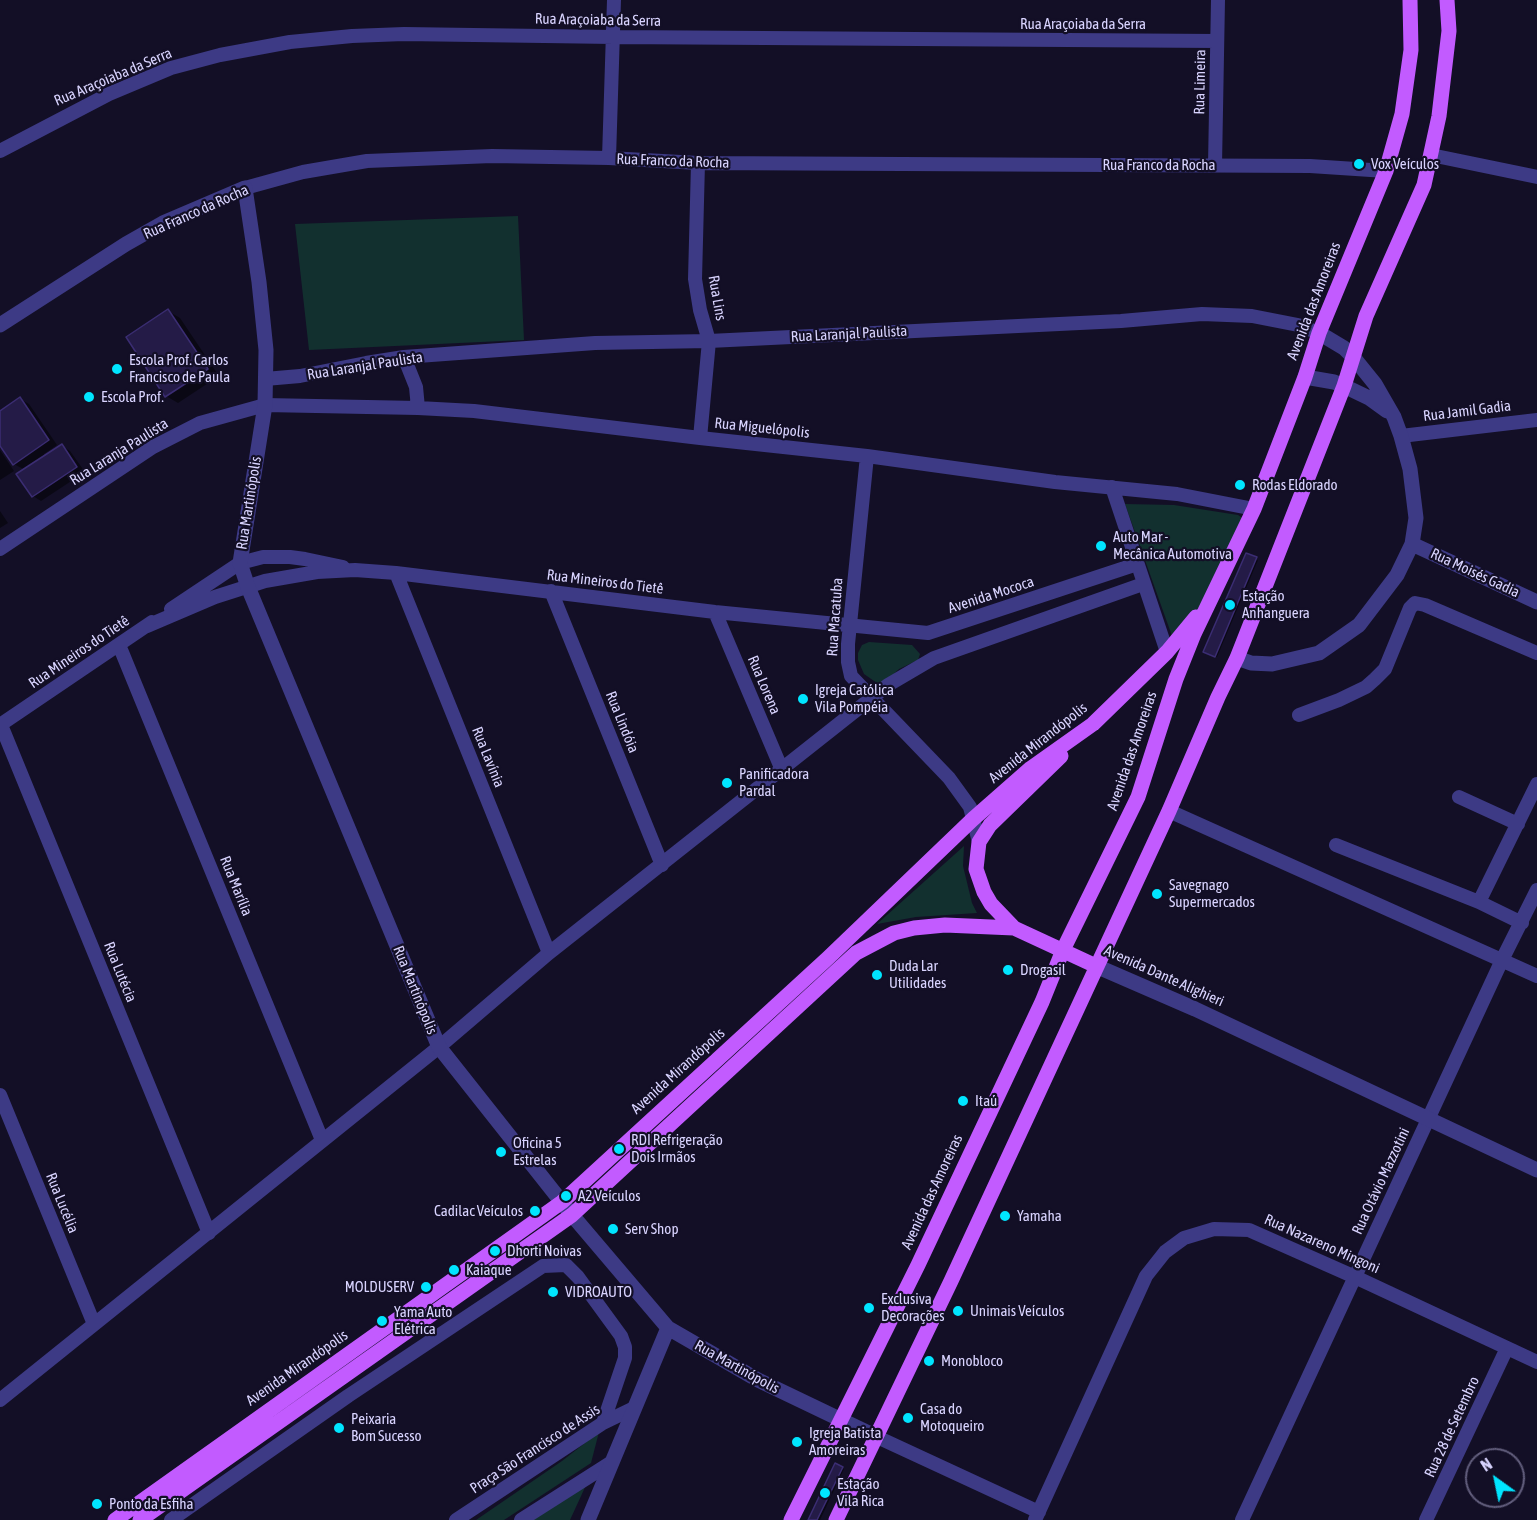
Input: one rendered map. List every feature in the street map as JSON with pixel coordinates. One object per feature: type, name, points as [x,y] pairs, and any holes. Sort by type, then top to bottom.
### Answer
[{"type":"main road","name":"Avenida das Amoreiras","points":[[791,1520],[918,1265],[1042,1002],[1064,950],[1138,797],[1176,679],[1254,509],[1305,377],[1319,333],[1386,171],[1402,114],[1411,50],[1410,0]]},
{"type":"main road","points":[[836,1520],[878,1437],[1169,811],[1237,658],[1344,386],[1366,316],[1424,185],[1439,116],[1449,32],[1447,0]]},
{"type":"main road","name":"Avenida Mirandópolis","points":[[115,1520],[562,1202],[828,958],[973,819],[1031,768],[1093,724],[1167,652],[1215,591]]},
{"type":"main road","points":[[979,842],[990,825],[1093,724]]},
{"type":"main road","name":"Avenida Dante Alighieri","points":[[979,842],[976,869],[991,904],[1014,928],[1096,966]]},
{"type":"main road","points":[[140,1520],[572,1215],[856,953],[894,933],[914,928],[945,925],[1014,928]]},
{"type":"street","points":[[609,158],[614,0]]},
{"type":"street","name":"Rua Limeira","points":[[1215,165],[1218,0]]},
{"type":"street","name":"Rua Araçoiaba da Serra","points":[[0,151],[109,94],[171,68],[220,55],[278,44],[352,36],[404,34],[614,38],[1217,41]]},
{"type":"street","points":[[1431,155],[1537,177]]},
{"type":"street","name":"Rua Franco da Rocha","points":[[0,326],[126,244],[163,223],[245,188],[303,172],[367,161],[492,156],[609,158],[698,163],[1310,166],[1386,171]]},
{"type":"street","name":"Rua Lins","points":[[698,163],[696,279],[700,310],[709,341],[700,438]]},
{"type":"street","name":"Rua Martinópolis","points":[[245,188],[266,350],[265,405],[240,563],[439,1047],[572,1215],[668,1328],[758,1380],[1037,1516]]},
{"type":"street","name":"Rua Laranjal Paulista","points":[[265,379],[300,376],[404,357],[596,342],[709,341],[1121,321],[1202,314],[1252,316],[1298,324],[1344,348],[1375,384],[1394,417],[1410,469],[1416,518],[1412,544],[1397,575],[1359,625],[1319,653],[1272,664],[1251,663],[1237,658]]},
{"type":"street","points":[[404,357],[416,387],[418,408]]},
{"type":"street","points":[[1305,377],[1344,386],[1369,398],[1394,417]]},
{"type":"street","name":"Rua Miguelópolis","points":[[265,405],[474,411],[867,456],[1055,482],[1178,494],[1254,509]]},
{"type":"street","name":"Rua Laranja Paulista","points":[[0,549],[153,447],[200,423],[265,405]]},
{"type":"street","name":"Rua Jamil Gadia","points":[[1401,436],[1537,420]]},
{"type":"street","name":"Rua Macatuba","points":[[867,456],[850,627],[848,662],[851,676],[949,778],[970,807],[979,842]]},
{"type":"street","points":[[1112,487],[1167,652]]},
{"type":"street","name":"Rua Moisés Gadia","points":[[1412,544],[1537,602]]},
{"type":"street","name":"Rua Mineiros do Tietê","points":[[0,725],[240,563],[263,557],[298,558],[355,570]]},
{"type":"street","name":"Avenida Mococa","points":[[850,627],[928,633],[1137,564]]},
{"type":"street","name":"Rua Mineiros do Tietê","points":[[147,626],[215,597],[248,587],[316,572],[355,570],[850,627]]},
{"type":"street","name":"Rua Lavínia","points":[[396,573],[549,953]]},
{"type":"street","points":[[0,1400],[439,1047],[549,953],[871,698],[915,667],[933,658],[1143,584]]},
{"type":"street","name":"Rua Lindóia","points":[[551,591],[662,865]]},
{"type":"street","points":[[1299,715],[1339,700],[1366,687],[1375,679],[1385,669],[1410,608],[1415,603],[1425,605],[1537,653]]},
{"type":"street","name":"Rua Lorena","points":[[715,612],[782,770]]},
{"type":"street","points":[[928,633],[933,658]]},
{"type":"street","name":"Rua Marília","points":[[118,645],[322,1140]]},
{"type":"street","name":"Rua Lutécia","points":[[0,725],[209,1233]]},
{"type":"street","points":[[1479,902],[1537,784]]},
{"type":"street","points":[[1459,797],[1518,824]]},
{"type":"street","points":[[1169,811],[1537,976]]},
{"type":"street","points":[[1336,845],[1479,902],[1522,922]]},
{"type":"street","name":"Rua Otávio Mazzotini","points":[[1242,1520],[1502,960],[1537,890]]},
{"type":"street","name":"Avenida Dante Alighieri","points":[[1096,966],[1195,1009],[1537,1170]]},
{"type":"street","name":"Rua Lucélia","points":[[0,1095],[94,1324]]},
{"type":"street","name":"Rua Nazareno Mingoni","points":[[1037,1516],[1146,1276],[1165,1252],[1184,1238],[1214,1229],[1249,1230],[1537,1362]]},
{"type":"street","points":[[171,1520],[348,1396],[543,1266],[566,1265],[578,1277],[615,1328],[625,1347],[624,1358],[603,1423]]},
{"type":"street","points":[[588,1520],[668,1328]]},
{"type":"street","name":"Rua 28 de Setembro","points":[[1426,1520],[1507,1348]]},
{"type":"street","name":"Praça São Francisco de Assis","points":[[456,1520],[603,1423],[634,1408]]},
{"type":"street","points":[[521,1520],[612,1462]]},
{"type":"green space","points":[[518,216],[524,340],[309,350],[295,224]]},
{"type":"green space","points":[[1125,504],[1174,505],[1238,515],[1244,519],[1208,599],[1172,636]]},
{"type":"green space","points":[[869,642],[912,645],[920,654],[918,660],[899,669],[883,684],[877,683],[864,674],[858,660],[858,653],[862,645]]},
{"type":"green space","points":[[964,846],[963,866],[972,903],[977,913],[916,917],[877,924]]},
{"type":"green space","points":[[599,1432],[591,1463],[504,1520],[476,1520],[562,1461]]},
{"type":"green space","points":[[587,1483],[570,1520],[531,1520]]},
{"type":"building","points":[[168,309],[208,369],[165,397],[126,337]]},
{"type":"building","points":[[20,397],[49,440],[13,465],[0,446],[0,411]]},
{"type":"building","points":[[62,444],[77,467],[32,497],[16,474]]},
{"type":"building","name":"Estação Anhanguera","points":[[1246,553],[1257,557],[1215,657],[1203,652]]},
{"type":"building","name":"Estação Vila Rica","points":[[835,1463],[843,1467],[817,1520],[808,1520]]},
{"type":"place","name":"Vox Veículos","points":[[1359,164]]},
{"type":"place","name":"Escola Prof. Carlos Francisco de Paula","points":[[117,369]]},
{"type":"place","name":"Escola Prof.","points":[[89,397]]},
{"type":"place","name":"Rodas Eldorado","points":[[1240,485]]},
{"type":"place","name":"Auto Mar - Mecânica Automotiva","points":[[1101,546]]},
{"type":"place","name":"Estação Anhanguera","points":[[1230,605]]},
{"type":"place","name":"Igreja Católica Vila Pompéia","points":[[803,699]]},
{"type":"place","name":"Panificadora Pardal","points":[[727,783]]},
{"type":"place","name":"Savegnago Supermercados","points":[[1157,894]]},
{"type":"place","name":"Drogasil","points":[[1008,970]]},
{"type":"place","name":"Duda Lar Utilidades","points":[[877,975]]},
{"type":"place","name":"Itaú","points":[[963,1101]]},
{"type":"place","name":"RDI Refrigeração Dois Irmãos","points":[[619,1149]]},
{"type":"place","name":"Oficina 5 Estrelas","points":[[501,1152]]},
{"type":"place","name":"A2 Veículos","points":[[566,1196]]},
{"type":"place","name":"Cadilac Veículos","points":[[535,1211]]},
{"type":"place","name":"Yamaha","points":[[1005,1216]]},
{"type":"place","name":"Serv Shop","points":[[613,1229]]},
{"type":"place","name":"Dhorti Noivas","points":[[495,1251]]},
{"type":"place","name":"Kaiaque","points":[[454,1270]]},
{"type":"place","name":"MOLDUSERV","points":[[426,1287]]},
{"type":"place","name":"VIDROAUTO","points":[[553,1292]]},
{"type":"place","name":"Exclusiva Decorações","points":[[869,1308]]},
{"type":"place","name":"Unimais Veículos","points":[[958,1311]]},
{"type":"place","name":"Yama Auto Elétrica","points":[[382,1321]]},
{"type":"place","name":"Monobloco","points":[[929,1361]]},
{"type":"place","name":"Casa do Motoqueiro","points":[[908,1418]]},
{"type":"place","name":"Peixaria Bom Sucesso","points":[[339,1428]]},
{"type":"place","name":"Igreja Batista Amoreiras","points":[[797,1442]]},
{"type":"place","name":"Estação Vila Rica","points":[[825,1493]]},
{"type":"place","name":"Ponto da Esfiha","points":[[97,1504]]}]
